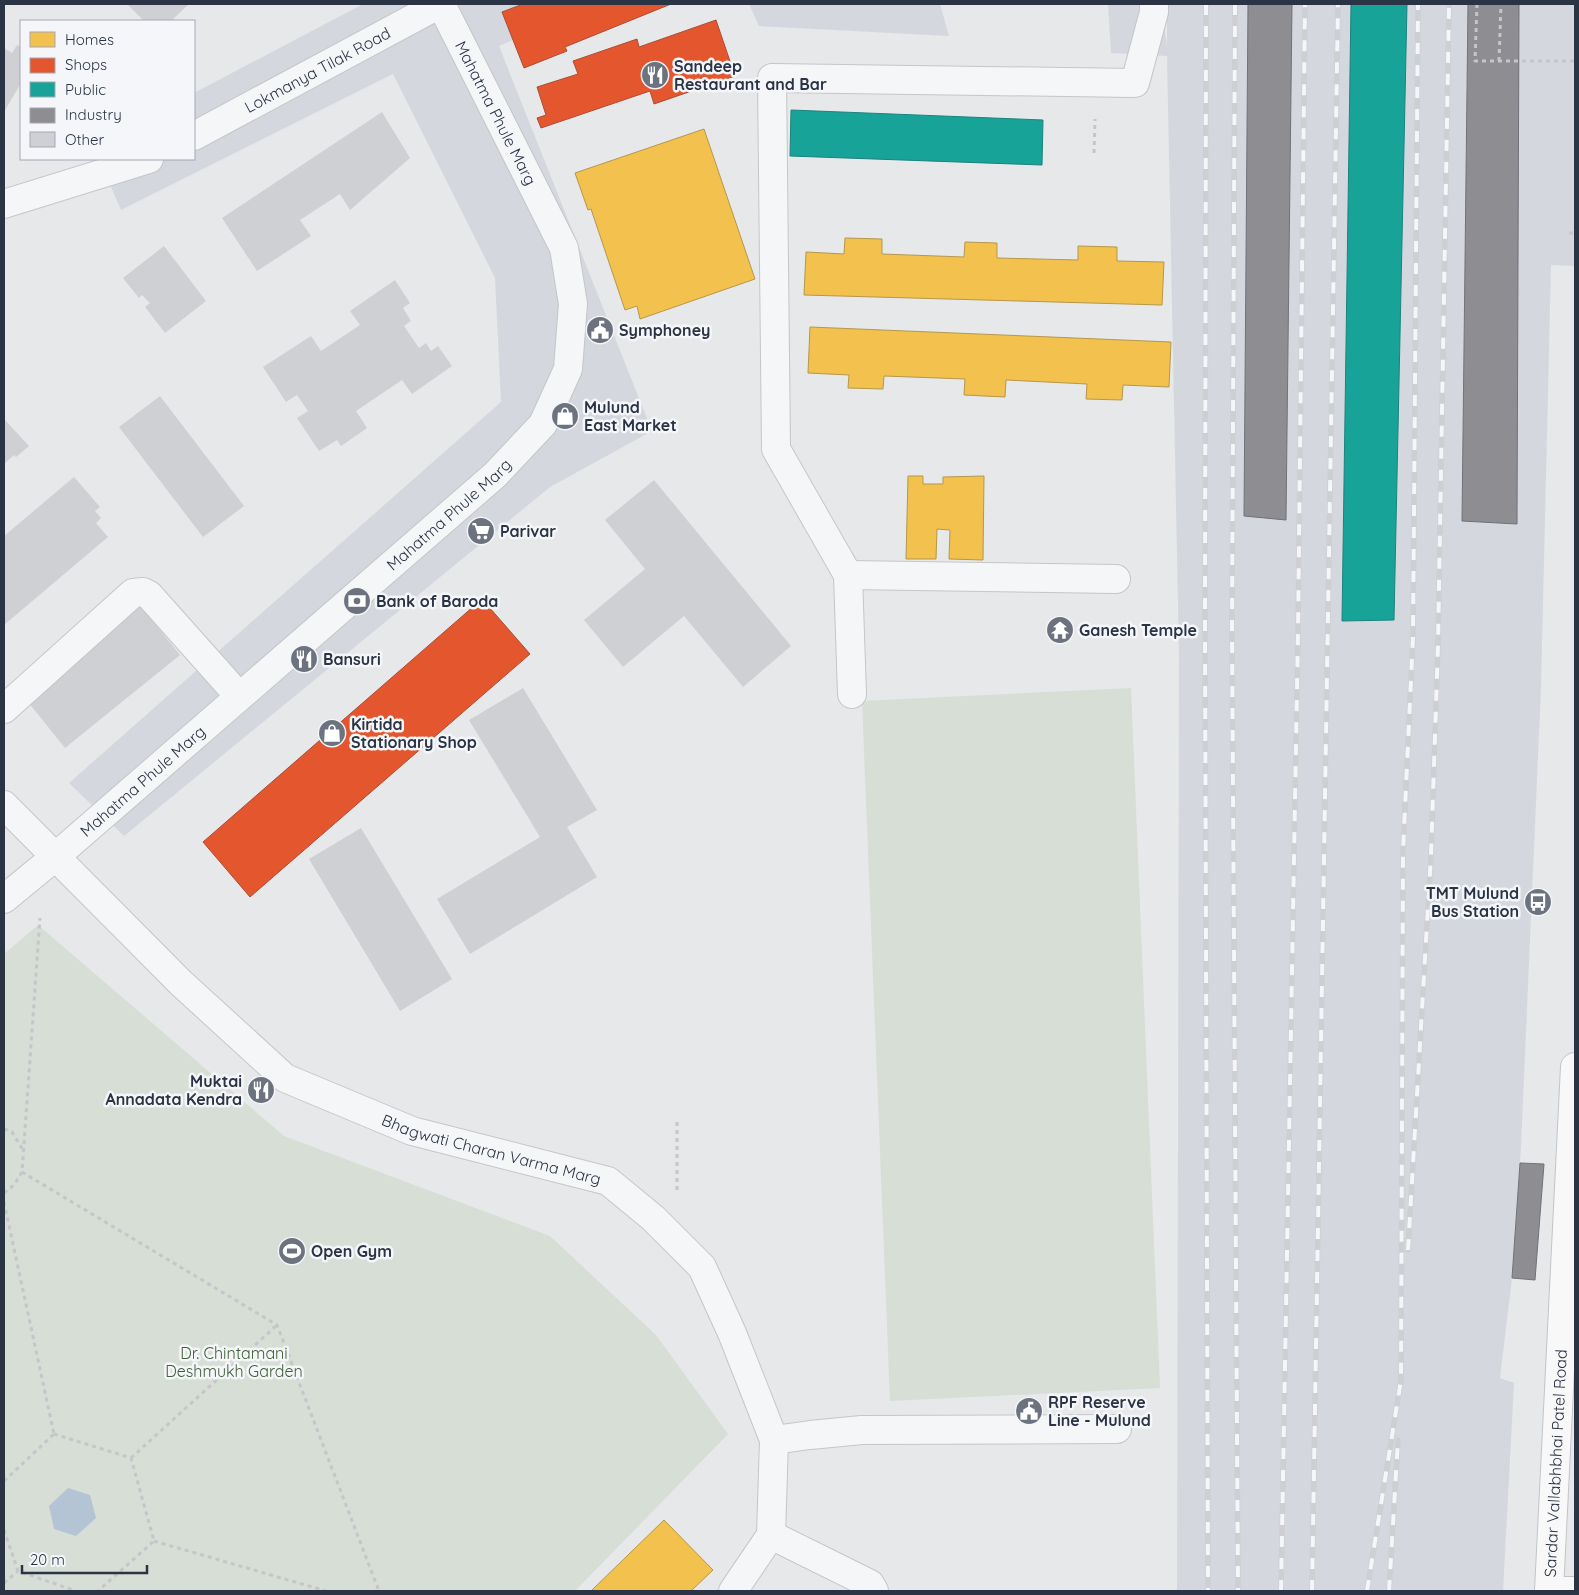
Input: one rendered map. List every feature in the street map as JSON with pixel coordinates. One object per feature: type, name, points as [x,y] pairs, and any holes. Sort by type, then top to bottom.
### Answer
[{"type":"main road","name":"Sardar Vallabhbhai Patel Road","points":[[1549,1591],[1570,1258],[1575,1067]]},
{"type":"main road","points":[[1549,1591],[1575,1591]]},
{"type":"street","name":"Lokmanya Tilak Road","points":[[195,135],[440,4]]},
{"type":"street","name":"Mahatma Phule Marg","points":[[4,899],[55,857],[495,475],[544,424],[568,369],[573,304],[564,248],[440,4]]},
{"type":"street","points":[[852,694],[848,575],[776,448],[772,78],[1135,83],[1154,12],[1154,4]]},
{"type":"street","points":[[4,204],[146,160]]},
{"type":"street","points":[[848,575],[1116,579]]},
{"type":"street","points":[[4,708],[132,593],[138,591],[149,595],[239,696]]},
{"type":"street","name":"Bhagwati Charan Varma Marg","points":[[4,805],[181,983],[285,1078],[412,1131],[608,1181],[653,1218],[702,1267],[732,1333],[774,1440],[771,1535]]},
{"type":"street","points":[[774,1440],[862,1430],[1117,1429]]},
{"type":"street","points":[[733,1591],[771,1535],[870,1584],[874,1591]]},
{"type":"path","points":[[1477,4],[1475,61],[1575,61]]},
{"type":"path","points":[[1499,61],[1501,4]]},
{"type":"path","points":[[1570,232],[1575,233]]},
{"type":"path","points":[[4,1192],[14,1185],[22,1172],[38,925],[41,911]]},
{"type":"path","points":[[653,1218],[677,1197],[677,1122]]},
{"type":"path","points":[[4,1129],[12,1132],[23,1151]]},
{"type":"path","points":[[22,1172],[277,1326],[378,1591]]},
{"type":"path","points":[[4,1202],[54,1434]]},
{"type":"path","points":[[131,1458],[277,1326]]},
{"type":"path","points":[[54,1434],[131,1458]]},
{"type":"path","points":[[4,1481],[54,1434]]},
{"type":"path","points":[[131,1458],[154,1541]]},
{"type":"path","points":[[4,1530],[18,1571]]},
{"type":"path","points":[[98,1591],[154,1541]]},
{"type":"path","points":[[154,1541],[326,1591]]},
{"type":"path","points":[[4,1583],[18,1571]]},
{"type":"path","points":[[18,1571],[76,1591]]},
{"type":"shaded area","name":"Mulund East Market","points":[[363,4],[595,4],[499,46],[652,431],[550,487],[124,836],[69,783],[501,402],[495,278],[393,74],[121,210],[99,160],[195,160],[195,92]]},
{"type":"shaded area","points":[[749,4],[940,4],[949,36],[759,26]]},
{"type":"shaded area","points":[[1108,4],[1162,4],[1167,48],[1167,4],[1575,4],[1575,266],[1551,265],[1541,687],[1521,1146],[1512,1278],[1500,1378],[1514,1383],[1503,1591],[1177,1591],[1179,654],[1167,56],[1111,53]]},
{"type":"green space","points":[[1131,688],[1160,1388],[890,1401],[862,701]]},
{"type":"green space","name":"Dr. Chintamani Deshmukh Garden","points":[[38,925],[284,1136],[550,1236],[656,1335],[728,1434],[575,1591],[4,1591],[4,954]]},
{"type":"water","points":[[68,1488],[90,1495],[96,1518],[76,1536],[54,1529],[49,1506]]},
{"type":"building: Homes","points":[[704,129],[755,279],[640,319],[637,306],[625,310],[591,209],[588,210],[575,173]]},
{"type":"building: Homes","points":[[845,238],[882,239],[882,254],[964,257],[965,242],[997,243],[997,258],[1078,260],[1078,246],[1117,247],[1117,261],[1164,262],[1162,305],[804,295],[806,252],[844,254]]},
{"type":"building: Homes","points":[[810,327],[1171,342],[1169,387],[1123,385],[1122,400],[1086,399],[1087,384],[1006,380],[1005,397],[964,395],[965,379],[884,376],[883,389],[848,388],[849,375],[808,373]]},
{"type":"building: Homes","points":[[908,476],[923,476],[923,484],[943,484],[943,477],[984,476],[983,560],[949,559],[950,530],[937,529],[936,559],[906,559]]},
{"type":"building: Homes","points":[[664,1520],[713,1570],[691,1591],[591,1591]]},
{"type":"building: Shops","points":[[523,4],[671,4],[565,47],[567,51],[524,68],[502,12]]},
{"type":"building: Shops","name":"Sandeep Restaurant and Bar","points":[[716,20],[735,76],[654,104],[650,91],[541,128],[537,118],[546,115],[537,87],[578,74],[573,61],[637,39],[639,47]]},
{"type":"building: Shops","points":[[482,599],[530,654],[250,897],[203,842]]},
{"type":"building: Public","points":[[1351,4],[1407,4],[1394,620],[1342,621]]},
{"type":"building: Public","points":[[791,110],[1043,120],[1042,165],[790,156]]},
{"type":"building: Industry","points":[[1248,4],[1292,4],[1286,520],[1244,516]]},
{"type":"building: Industry","points":[[1468,4],[1519,4],[1517,524],[1462,521]]},
{"type":"building: Industry","points":[[1520,1163],[1544,1164],[1535,1280],[1512,1278]]},
{"type":"building: Other","points":[[127,4],[189,4],[172,20],[143,20]]},
{"type":"building: Other","points":[[17,45],[20,46],[20,85],[4,112],[4,48],[12,53]]},
{"type":"building: Other","points":[[382,112],[410,158],[350,210],[340,194],[300,220],[311,236],[257,271],[222,218]]},
{"type":"building: Other","points":[[164,246],[206,301],[165,333],[145,307],[150,303],[142,295],[139,298],[123,278]]},
{"type":"building: Other","points":[[395,280],[410,303],[403,308],[411,321],[404,326],[419,348],[426,343],[431,351],[438,346],[452,366],[412,394],[402,380],[356,411],[367,428],[341,446],[337,440],[319,451],[297,418],[308,411],[297,395],[286,402],[263,367],[311,336],[321,351],[360,325],[350,311]]},
{"type":"building: Other","points":[[160,396],[244,506],[203,537],[119,427]]},
{"type":"building: Other","points":[[4,419],[29,446],[4,464]]},
{"type":"building: Other","points":[[74,477],[100,507],[95,511],[101,518],[96,523],[108,537],[4,625],[4,536]]},
{"type":"building: Other","points":[[654,480],[791,646],[743,687],[684,616],[623,667],[584,620],[645,569],[605,520]]},
{"type":"building: Other","points":[[139,604],[180,655],[65,748],[24,697]]},
{"type":"building: Other","points":[[523,688],[597,810],[567,827],[597,877],[470,954],[437,899],[540,837],[469,720]]},
{"type":"building: Other","points":[[361,828],[452,979],[400,1011],[309,859]]},
{"type":"railway","points":[[1206,4],[1205,628],[1208,1591]]},
{"type":"railway","points":[[1235,4],[1232,628],[1238,1591]]},
{"type":"railway","points":[[1281,1591],[1298,633],[1305,4]]},
{"type":"railway","points":[[1312,1591],[1338,4]]},
{"type":"railway","points":[[1367,1591],[1401,1380],[1403,851],[1413,637],[1418,4]]},
{"type":"railway","points":[[1408,1250],[1431,855],[1438,645],[1449,4]]},
{"type":"railway","points":[[1389,1591],[1398,1440]]},
{"type":"place","name":"Sandeep Restaurant and Bar","points":[[655,75]]},
{"type":"place","name":"Symphoney","points":[[600,330]]},
{"type":"place","name":"Mulund East Market","points":[[565,416]]},
{"type":"place","name":"Parivar","points":[[481,531]]},
{"type":"place","name":"Bank of Baroda","points":[[357,601]]},
{"type":"place","name":"Ganesh Temple","points":[[1060,630]]},
{"type":"place","name":"Bansuri","points":[[304,659]]},
{"type":"place","name":"Kirtida Stationary Shop","points":[[332,733]]},
{"type":"place","name":"TMT Mulund Bus Station","points":[[1538,902]]},
{"type":"place","name":"Muktai Annadata Kendra","points":[[261,1090]]},
{"type":"place","name":"Open Gym","points":[[292,1251]]},
{"type":"place","name":"RPF Reserve Line - Mulund","points":[[1029,1411]]}]
